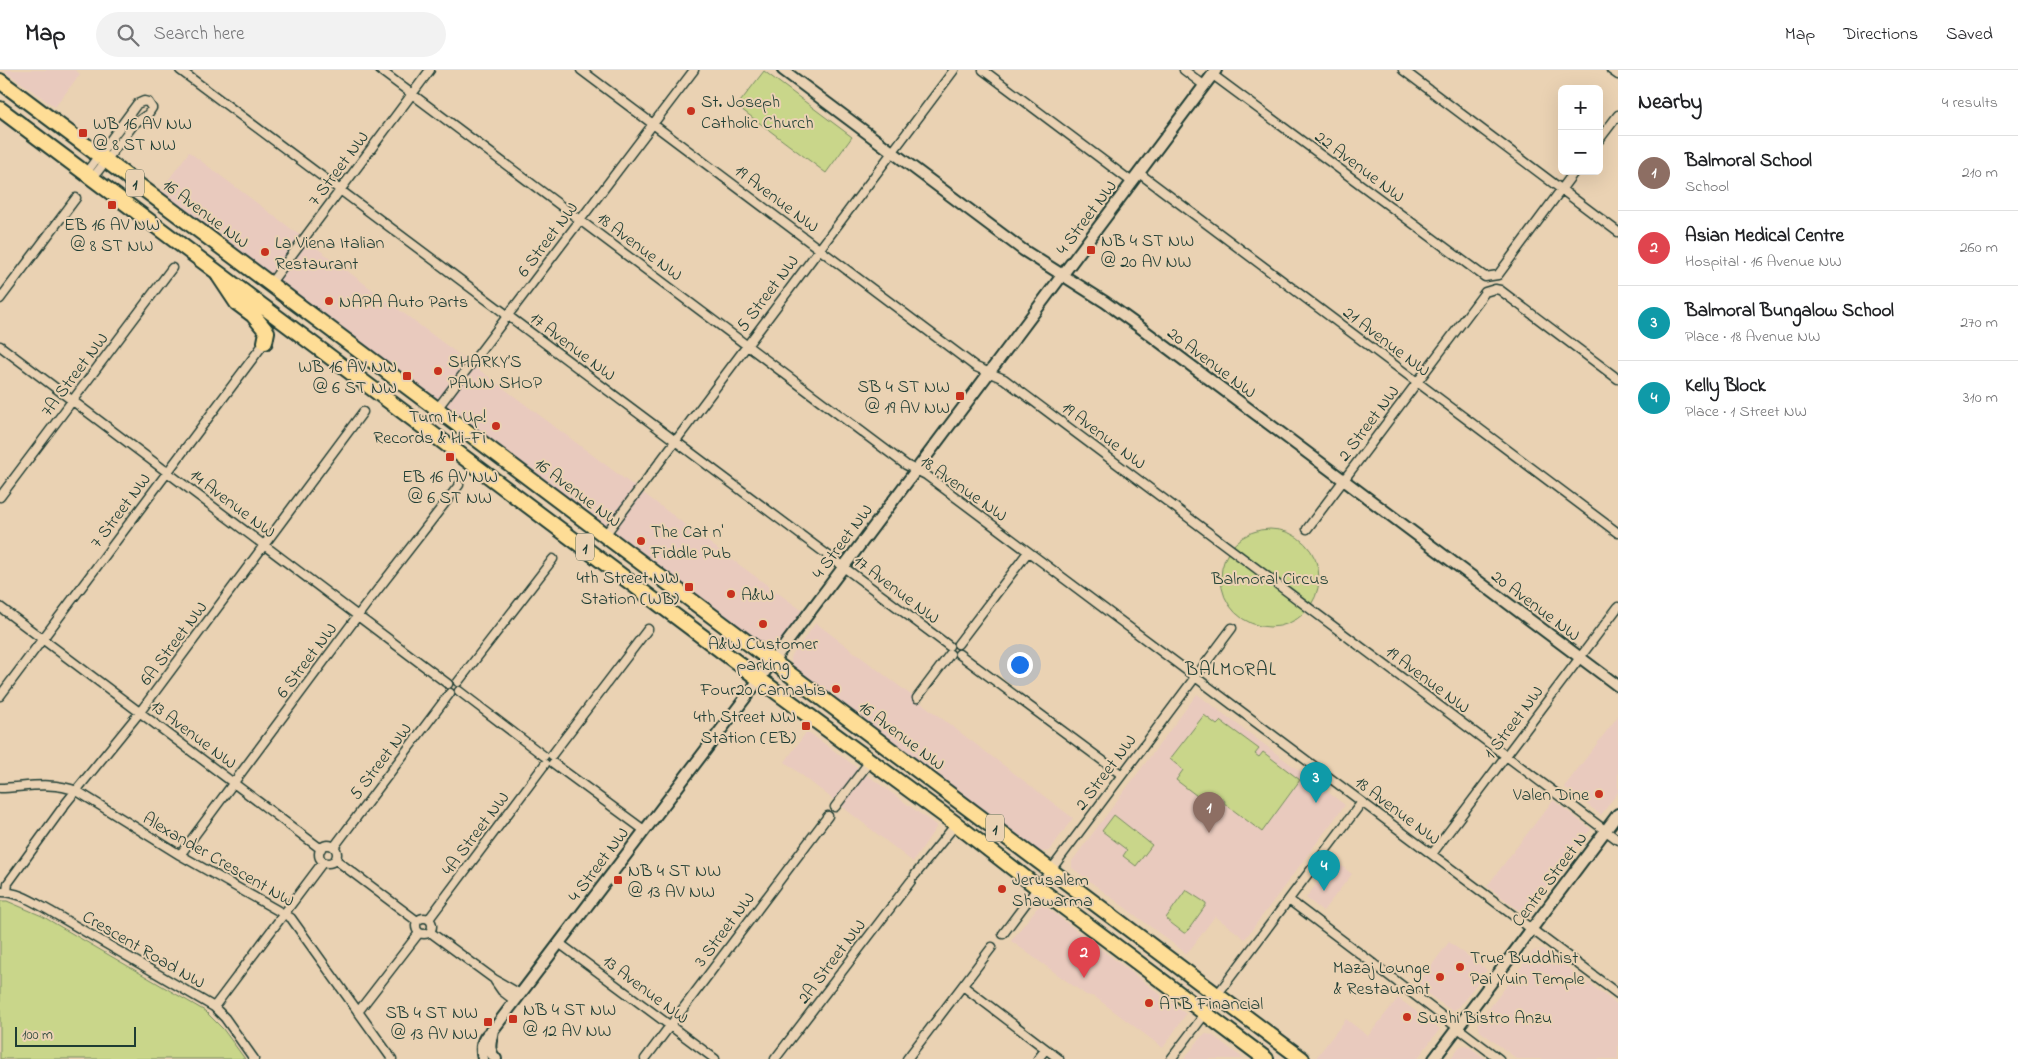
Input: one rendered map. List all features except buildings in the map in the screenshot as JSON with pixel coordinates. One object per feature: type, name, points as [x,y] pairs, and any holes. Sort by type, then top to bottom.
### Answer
[{"type":"highway","name":"16 Avenue NW","points":[[0,81],[1302,1059]]},
{"type":"highway","name":"1","points":[[0,109],[759,679],[956,824],[1037,888],[1266,1059]]},
{"type":"highway","points":[[214,269],[237,303],[262,324],[267,332],[265,342]]},
{"type":"street","name":"17 Avenue NW","points":[[180,70],[843,567],[949,650]]},
{"type":"street","name":"18 Avenue NW","points":[[380,70],[906,465],[926,475],[1618,994]]},
{"type":"street","name":"7 Street NW","points":[[270,284],[430,70]]},
{"type":"street","name":"19 Avenue NW","points":[[581,70],[976,368],[1004,379],[1618,840]]},
{"type":"street","name":"6 Street NW","points":[[424,426],[694,70]]},
{"type":"street","name":"20 Avenue NW","points":[[782,70],[1023,250],[1134,323],[1618,686]]},
{"type":"street","name":"5 Street NW","points":[[605,535],[954,70]]},
{"type":"street","name":"21 Avenue NW","points":[[983,70],[1417,382],[1618,533]]},
{"type":"street","points":[[1184,70],[1205,86]]},
{"type":"street","points":[[1402,70],[1618,232]]},
{"type":"street","points":[[1611,70],[1618,75]]},
{"type":"street","name":"4 Street NW","points":[[487,1058],[481,1052],[484,1038],[493,1030],[518,998],[1214,73]]},
{"type":"street","name":"22 Avenue NW","points":[[1214,73],[1482,276],[1491,277],[1498,275],[1562,190]]},
{"type":"street","points":[[89,176],[137,104],[141,101],[148,102],[151,106],[150,112],[134,124],[102,158]]},
{"type":"street","points":[[1603,135],[1618,115]]},
{"type":"street","points":[[1562,190],[1572,175]]},
{"type":"street","points":[[0,298],[76,198]]},
{"type":"street","name":"7A Street NW","points":[[0,497],[172,268]]},
{"type":"street","name":"2 Street NW","points":[[1307,529],[1485,292],[1500,290],[1618,379]]},
{"type":"street","name":"7 Street NW","points":[[0,696],[265,342]]},
{"type":"street","name":"14 Avenue NW","points":[[0,346],[448,684]]},
{"type":"street","name":"6A Street NW","points":[[4,892],[66,803],[140,712],[363,412]]},
{"type":"street","name":"6 Street NW","points":[[180,855],[358,616],[459,485]]},
{"type":"street","points":[[958,644],[1028,552]]},
{"type":"street","points":[[458,682],[553,559]]},
{"type":"street","name":"13 Avenue NW","points":[[0,607],[321,849]]},
{"type":"street","name":"1 Street NW","points":[[1432,854],[1618,607]]},
{"type":"street","name":"2 Street NW","points":[[1003,934],[1232,628]]},
{"type":"street","name":"4A Street NW","points":[[429,920],[648,629]]},
{"type":"street","points":[[917,698],[953,643],[958,644]]},
{"type":"street","points":[[958,644],[961,650],[959,654]]},
{"type":"street","points":[[949,650],[954,656],[959,654]]},
{"type":"street","points":[[959,654],[1122,775]]},
{"type":"street","points":[[458,682],[452,681],[448,684],[447,688],[450,693],[456,694],[459,691]]},
{"type":"street","points":[[458,682],[459,691]]},
{"type":"street","points":[[459,691],[644,830]]},
{"type":"street","name":"5 Street NW","points":[[334,847],[450,693]]},
{"type":"street","points":[[834,807],[870,761]]},
{"type":"street","name":"Alexander Crescent NW","points":[[0,788],[51,784],[77,791],[180,855],[293,920],[392,1059]]},
{"type":"street","points":[[1217,995],[1362,802]]},
{"type":"street","name":"Centre Street N","points":[[1434,1059],[1618,814]]},
{"type":"street","name":"3 Street NW","points":[[645,1059],[828,816]]},
{"type":"street","name":"2A Street NW","points":[[775,1059],[956,824]]},
{"type":"street","points":[[323,862],[319,854],[321,849],[326,846],[334,847],[337,854],[336,860]]},
{"type":"street","points":[[323,862],[331,863],[336,860]]},
{"type":"street","points":[[336,860],[417,921]]},
{"type":"street","points":[[214,1007],[323,862]]},
{"type":"street","name":"Crescent Road NW","points":[[4,892],[24,897],[50,911],[214,1007],[225,1018],[254,1059]]},
{"type":"street","points":[[1289,900],[1499,1059]]},
{"type":"street","points":[[417,921],[423,918],[429,920],[432,927],[430,932]]},
{"type":"street","points":[[417,921],[416,926],[419,933]]},
{"type":"street","points":[[419,933],[430,932]]},
{"type":"street","points":[[430,932],[518,998]]},
{"type":"street","points":[[358,1012],[419,933]]},
{"type":"street","name":"13 Avenue NW","points":[[559,943],[715,1059]]},
{"type":"street","points":[[907,1059],[992,947]]},
{"type":"street","points":[[962,986],[1059,1059]]},
{"type":"street","points":[[1171,1059],[1205,1014]]},
{"type":"street","points":[[1038,1059],[1046,1049]]},
{"type":"shaded area","points":[[3,70],[75,70],[80,74],[55,107]]},
{"type":"shaded area","points":[[189,152],[807,614],[772,661],[155,198]]},
{"type":"shaded area","points":[[816,623],[1073,818],[1049,851],[1040,852],[794,668],[791,656]]},
{"type":"shaded area","points":[[1197,694],[1345,805],[1245,939],[1215,916],[1187,954],[1072,868],[1072,861]]},
{"type":"shaded area","points":[[1618,716],[1618,792],[1601,815],[1564,787]]},
{"type":"shaded area","points":[[807,731],[937,826],[913,862],[785,762]]},
{"type":"shaded area","points":[[1553,800],[1591,829],[1525,915],[1487,886]]},
{"type":"shaded area","points":[[1334,860],[1352,874],[1323,911],[1306,898]]},
{"type":"shaded area","points":[[1042,904],[1186,1014],[1163,1048],[1095,997],[1086,995],[1011,941]]},
{"type":"shaded area","points":[[1449,942],[1487,970],[1459,1007],[1452,1011],[1416,986]]},
{"type":"shaded area","points":[[1543,949],[1618,1005],[1618,1059],[1517,1059],[1480,1031],[1478,1023],[1533,951]]},
{"type":"shaded area","points":[[1398,998],[1440,1029],[1417,1059],[1315,1059],[1346,1019],[1368,1036]]},
{"type":"shaded area","points":[[1206,1034],[1212,1035],[1244,1059],[1184,1059],[1202,1036]]},
{"type":"shaded area","points":[[1467,1045],[1486,1059],[1450,1059],[1460,1046]]},
{"type":"green space","points":[[764,71],[852,137],[826,173],[737,106]]},
{"type":"green space","name":"Balmoral Circus","points":[[1270,529],[1280,530],[1297,537],[1311,551],[1318,568],[1318,588],[1311,605],[1297,619],[1280,626],[1270,627],[1260,626],[1243,619],[1229,605],[1222,588],[1221,578],[1222,568],[1229,551],[1243,537],[1260,530]]},
{"type":"green space","points":[[1204,715],[1217,725],[1221,721],[1259,749],[1255,754],[1259,757],[1263,752],[1300,780],[1262,832],[1224,803],[1225,801],[1221,798],[1213,808],[1176,780],[1183,770],[1170,759]]},
{"type":"green space","points":[[1114,815],[1152,845],[1136,866],[1123,856],[1127,850],[1102,831]]},
{"type":"green space","points":[[1186,890],[1206,903],[1206,905],[1186,933],[1184,933],[1166,918]]},
{"type":"green space","points":[[0,901],[7,901],[42,916],[205,1011],[223,1029],[245,1059],[0,1059]]},
{"type":"place","name":"St. Joseph Catholic Church","points":[[691,111]]},
{"type":"place","name":"WB 16 AV NW @ 8 ST NW","points":[[83,133]]},
{"type":"place","name":"EB 16 AV NW @ 8 ST NW","points":[[112,205]]},
{"type":"place","name":"NB 4 ST NW @ 20 AV NW","points":[[1091,250]]},
{"type":"place","name":"La Viena Italian Restaurant","points":[[265,252]]},
{"type":"place","name":"NAPA Auto Parts","points":[[329,301]]},
{"type":"place","name":"SHARKY’S PAWN SHOP","points":[[438,371]]},
{"type":"place","name":"WB 16 AV NW @ 6 ST NW","points":[[407,376]]},
{"type":"place","name":"SB 4 ST NW @ 19 AV NW","points":[[960,396]]},
{"type":"place","name":"Turn It Up! Records & Hi-Fi","points":[[496,426]]},
{"type":"place","name":"EB 16 AV NW @ 6 ST NW","points":[[450,457]]},
{"type":"place","name":"The Cat n' Fiddle Pub","points":[[641,541]]},
{"type":"place","name":"4th Street NW Station (WB)","points":[[689,587]]},
{"type":"place","name":"A&W","points":[[731,594]]},
{"type":"place","name":"A&W Customer parking","points":[[763,624]]},
{"type":"place","name":"Four20 Cannabis","points":[[836,689]]},
{"type":"place","name":"4th Street NW Station (EB)","points":[[806,726]]},
{"type":"place","name":"Valen Dine","points":[[1599,794]]},
{"type":"place","name":"Balmoral Bungalow School","points":[[1316,803]]},
{"type":"place","name":"Balmoral School","points":[[1209,833]]},
{"type":"place","name":"NB 4 ST NW @ 13 AV NW","points":[[618,880]]},
{"type":"place","name":"Jerusalem Shawarma","points":[[1002,889]]},
{"type":"place","name":"Kelly Block","points":[[1324,891]]},
{"type":"place","name":"True Buddhist Pai Yuin Temple","points":[[1460,967]]},
{"type":"place","name":"Mazaj Lounge & Restaurant","points":[[1440,977]]},
{"type":"place","name":"Asian Medical Centre","points":[[1084,978]]},
{"type":"place","name":"ATB Financial","points":[[1149,1003]]},
{"type":"place","name":"Sushi Bistro Anzu","points":[[1407,1017]]},
{"type":"place","name":"NB 4 ST NW @ 12 AV NW","points":[[513,1019]]},
{"type":"place","name":"SB 4 ST NW @ 13 AV NW","points":[[488,1022]]},
{"type":"district","name":"BALMORAL","points":[[1231,668]]}]
